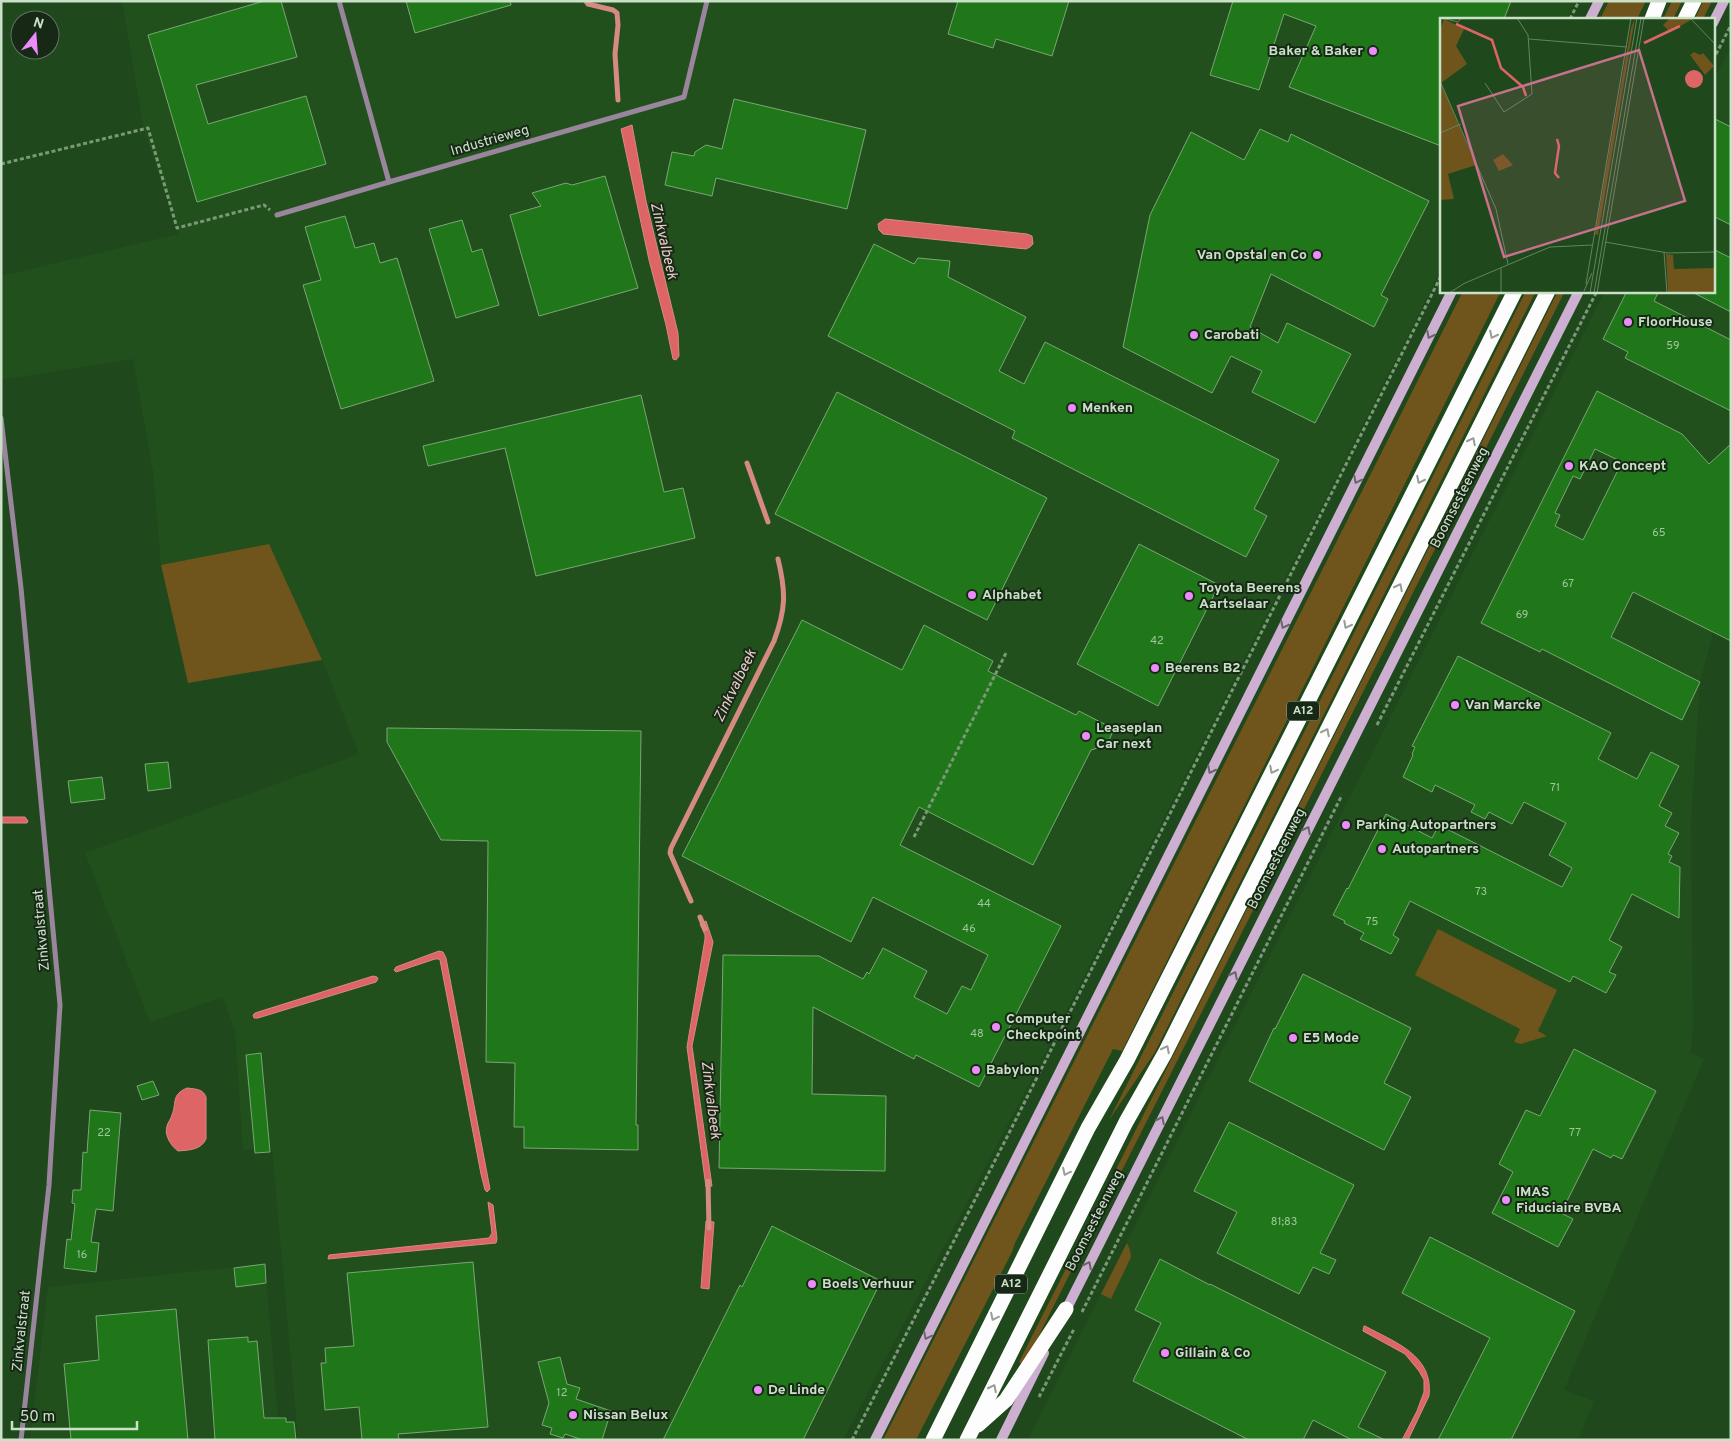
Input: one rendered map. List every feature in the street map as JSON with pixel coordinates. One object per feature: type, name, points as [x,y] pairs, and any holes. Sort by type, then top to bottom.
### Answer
[{"type":"highway","points":[[1652,18],[1659,1]]},
{"type":"highway","points":[[1686,18],[1694,1]]},
{"type":"highway","name":"A12","points":[[933,1440],[1088,1128],[1128,1060],[1514,292]]},
{"type":"highway","name":"A12","points":[[969,1436],[1126,1122],[1174,1035],[1547,292]]},
{"type":"highway","points":[[969,1436],[1006,1400],[1066,1309]]},
{"type":"main road","points":[[1590,18],[1599,1]]},
{"type":"main road","points":[[1714,21],[1724,1]]},
{"type":"main road","points":[[874,1440],[1451,292]]},
{"type":"main road","name":"Boomsesteenweg","points":[[1001,1440],[1578,292]]},
{"type":"street","points":[[277,215],[389,182],[339,1]]},
{"type":"street","name":"Industrieweg","points":[[389,182],[684,97],[707,1]]},
{"type":"street","name":"Zinkvalstraat","points":[[1,418],[22,597],[60,1005],[49,1184],[22,1440]]},
{"type":"path","points":[[1570,18],[1579,1]]},
{"type":"path","points":[[1714,58],[1731,25]]},
{"type":"path","points":[[1,164],[148,128],[177,228],[264,205],[277,215]]},
{"type":"path","points":[[852,1440],[1006,1139],[1440,278]]},
{"type":"path","points":[[1374,732],[1596,292]]},
{"type":"path","points":[[914,837],[1007,651]]},
{"type":"path","points":[[1078,1320],[1343,793]]},
{"type":"path","points":[[1039,1397],[1074,1328]]},
{"type":"shaded area","points":[[122,1],[1576,1],[1568,18],[1440,18],[1440,272],[1041,1061],[843,1440],[298,1440],[272,1149],[243,1150],[235,1032],[223,997],[150,1022],[85,853],[359,754],[322,660],[269,545],[161,565],[153,472],[133,359],[1,380],[1,276],[179,234],[143,126]]},
{"type":"shaded area","points":[[1609,1],[1646,1],[1638,18],[1600,18]]},
{"type":"shaded area","points":[[1672,1],[1682,1],[1674,18],[1664,18]]},
{"type":"shaded area","points":[[1703,1],[1712,1],[1704,18],[1695,18]]},
{"type":"shaded area","points":[[1731,47],[1731,641],[1713,632],[1700,682],[1691,821],[1693,1025],[1691,1053],[1704,1059],[1564,1390],[1594,1401],[1578,1440],[1028,1440],[1604,292],[1714,292],[1714,79]]},
{"type":"shaded area","points":[[632,125],[646,201],[678,333],[679,356],[676,360],[673,359],[649,260],[621,129]]},
{"type":"shaded area","points":[[885,219],[1027,234],[1032,236],[1033,244],[1026,249],[883,234],[879,230],[878,224]]},
{"type":"shaded area","points":[[1462,292],[1501,292],[1122,1051],[1113,1049],[916,1440],[883,1440]]},
{"type":"shaded area","points":[[1525,292],[1535,292],[1155,1052],[1109,1120]]},
{"type":"shaded area","points":[[1557,292],[1564,292],[1024,1365],[1019,1362]]},
{"type":"shaded area","points":[[269,544],[322,660],[188,683],[161,565]]},
{"type":"shaded area","points":[[1,817],[25,817],[28,821],[27,823],[1,823]]},
{"type":"shaded area","points":[[706,921],[713,942],[692,1046],[712,1186],[706,1187],[687,1047],[705,939],[700,924]]},
{"type":"shaded area","points":[[1438,929],[1557,990],[1538,1031],[1547,1036],[1521,1044],[1514,1042],[1520,1029],[1415,975]]},
{"type":"shaded area","points":[[439,951],[443,952],[446,958],[490,1189],[487,1192],[481,1174],[440,960],[435,959],[396,972],[394,970],[396,967]]},
{"type":"shaded area","points":[[373,976],[378,979],[376,982],[254,1018],[253,1015],[255,1013]]},
{"type":"shaded area","points":[[187,1088],[196,1089],[205,1094],[206,1139],[198,1147],[178,1151],[169,1140],[166,1129],[172,1116],[175,1099],[179,1093]]},
{"type":"shaded area","points":[[488,1202],[493,1205],[496,1243],[328,1259],[329,1255],[489,1238],[492,1233]]},
{"type":"shaded area","points":[[706,1221],[714,1222],[709,1289],[701,1288]]},
{"type":"shaded area","points":[[1127,1243],[1131,1257],[1111,1299],[1101,1294]]},
{"type":"shaded area","points":[[265,1264],[280,1440],[30,1440],[48,1287]]},
{"type":"shaded area","points":[[1364,1326],[1399,1344],[1419,1360],[1425,1370],[1429,1382],[1429,1396],[1408,1440],[1402,1440],[1417,1411],[1424,1392],[1424,1380],[1405,1354],[1363,1331]]},
{"type":"building","points":[[264,1],[281,1],[297,57],[196,85],[208,124],[306,96],[326,164],[197,202],[148,35]]},
{"type":"building","points":[[406,1],[510,1],[511,5],[415,33]]},
{"type":"building","points":[[958,1],[1069,1],[1052,56],[996,39],[993,48],[948,34]]},
{"type":"building","name":"Baker & Baker","points":[[1233,1],[1511,1],[1504,18],[1440,18],[1440,146],[1289,87],[1316,26],[1284,14],[1259,90],[1210,75]]},
{"type":"building","points":[[734,99],[866,130],[847,209],[716,178],[712,196],[665,185],[672,152],[694,156],[695,152],[706,145],[722,149]]},
{"type":"building","points":[[1714,118],[1731,127],[1731,225],[1714,216]]},
{"type":"building","points":[[1260,129],[1288,142],[1291,134],[1429,201],[1381,295],[1388,299],[1374,327],[1271,274],[1250,327],[1278,343],[1287,323],[1351,354],[1315,423],[1252,392],[1262,371],[1231,356],[1212,393],[1123,347],[1150,215],[1191,132],[1244,160]]},
{"type":"building","points":[[605,176],[638,288],[539,316],[510,215],[541,206],[532,193],[566,183],[572,185]]},
{"type":"building","points":[[345,216],[355,248],[374,243],[380,263],[397,258],[434,381],[341,409],[303,285],[321,280],[305,227]]},
{"type":"building","points":[[462,220],[472,252],[482,249],[499,305],[456,318],[429,229]]},
{"type":"building","name":"Menken","points":[[874,244],[914,264],[918,258],[950,261],[948,277],[1026,317],[999,371],[1024,384],[1045,342],[1279,460],[1254,509],[1267,516],[1246,557],[1012,438],[1015,431],[828,336]]},
{"type":"building","points":[[1714,250],[1731,258],[1731,312],[1692,292],[1714,292]]},
{"type":"building","points":[[1626,292],[1658,292],[1654,301],[1731,340],[1731,411],[1625,358],[1628,352],[1603,339]]},
{"type":"building","points":[[1597,391],[1682,434],[1709,464],[1731,444],[1731,641],[1633,592],[1611,637],[1700,682],[1682,720],[1542,649],[1540,652],[1481,623]],"holes":[[[1595,449],[1622,462],[1583,540],[1555,526],[1560,515],[1555,513],[1573,476],[1580,479]]]},
{"type":"building","points":[[837,392],[1047,498],[987,620],[775,514]]},
{"type":"building","points":[[641,395],[664,492],[683,488],[695,538],[536,576],[505,448],[428,466],[423,446]]},
{"type":"building","points":[[1139,544],[1219,585],[1158,706],[1077,664]]},
{"type":"building","points":[[802,620],[902,670],[924,625],[993,661],[988,671],[1076,715],[1079,711],[1114,729],[1107,745],[1091,750],[1033,865],[919,807],[900,845],[1061,926],[979,1087],[916,1055],[914,1059],[813,1007],[812,1094],[886,1096],[885,1171],[719,1168],[723,955],[819,956],[863,979],[867,972],[869,974],[883,948],[927,971],[914,997],[947,1014],[962,986],[971,990],[988,955],[873,897],[851,942],[682,856]]},
{"type":"building","points":[[1458,656],[1611,733],[1598,759],[1637,779],[1651,752],[1679,766],[1659,806],[1672,813],[1665,826],[1679,833],[1668,854],[1672,856],[1669,862],[1680,867],[1679,918],[1632,894],[1609,940],[1622,947],[1609,972],[1616,975],[1606,993],[1573,976],[1570,982],[1410,901],[1393,935],[1399,939],[1391,954],[1360,939],[1364,933],[1333,915],[1386,814],[1432,838],[1439,825],[1562,887],[1572,868],[1549,855],[1566,823],[1524,802],[1512,824],[1489,812],[1485,819],[1471,812],[1475,805],[1435,785],[1432,792],[1403,777],[1413,755],[1415,747],[1412,746]]},
{"type":"building","points":[[387,728],[641,731],[636,1125],[638,1125],[638,1150],[524,1148],[524,1127],[514,1127],[515,1063],[486,1062],[488,841],[441,840],[387,742]]},
{"type":"building","points":[[168,762],[171,788],[148,791],[145,764]]},
{"type":"building","points":[[102,777],[105,799],[71,803],[68,781]]},
{"type":"building","points":[[1303,974],[1411,1028],[1384,1083],[1411,1097],[1384,1150],[1249,1081],[1274,1028]]},
{"type":"building","points":[[1574,1049],[1656,1091],[1622,1159],[1613,1155],[1611,1158],[1593,1149],[1561,1213],[1573,1219],[1558,1247],[1492,1213],[1513,1172],[1499,1164],[1526,1110],[1540,1116]]},
{"type":"building","points":[[261,1053],[270,1152],[255,1153],[246,1055]]},
{"type":"building","points":[[153,1081],[159,1095],[142,1100],[137,1086]]},
{"type":"building","points":[[90,1110],[121,1113],[113,1211],[96,1209],[91,1242],[99,1243],[96,1272],[64,1268],[67,1239],[71,1240],[75,1204],[72,1203],[73,1190],[81,1190],[83,1152],[87,1153]]},
{"type":"building","points":[[1229,1122],[1354,1185],[1320,1253],[1336,1260],[1329,1274],[1313,1267],[1299,1294],[1217,1253],[1237,1212],[1194,1191]]},
{"type":"building","name":"De Linde","points":[[772,1226],[881,1281],[803,1440],[663,1440],[740,1285],[742,1287]]},
{"type":"building","points":[[1430,1237],[1575,1311],[1511,1440],[1438,1440],[1490,1338],[1402,1293]]},
{"type":"building","points":[[1160,1259],[1386,1372],[1358,1427],[1385,1440],[1352,1440],[1313,1420],[1303,1440],[1249,1440],[1133,1381],[1161,1323],[1135,1310]]},
{"type":"building","points":[[473,1262],[488,1427],[398,1434],[399,1440],[362,1440],[359,1407],[325,1410],[321,1363],[326,1363],[325,1348],[354,1346],[347,1273]]},
{"type":"building","points":[[265,1264],[266,1283],[236,1287],[234,1268]]},
{"type":"building","points":[[176,1309],[188,1440],[71,1440],[64,1364],[99,1360],[96,1316]]},
{"type":"building","points":[[248,1337],[248,1342],[257,1341],[264,1418],[286,1418],[286,1422],[294,1422],[296,1440],[215,1440],[208,1340]]},
{"type":"building","points":[[560,1357],[567,1384],[580,1388],[576,1399],[611,1411],[602,1440],[583,1440],[565,1434],[563,1438],[550,1434],[552,1428],[542,1425],[549,1403],[538,1362]]},
{"type":"waterway","name":"Zinkvalbeek","points":[[586,1],[588,4],[613,10],[617,13],[618,25],[615,54],[618,100]]},
{"type":"waterway","name":"Zinkvalbeek","points":[[747,463],[768,522]]},
{"type":"waterway","name":"Zinkvalbeek","points":[[691,901],[670,853],[671,848],[774,641],[781,619],[784,600],[778,559]]},
{"type":"waterway","name":"Zinkvalbeek","points":[[700,917],[705,929]]},
{"type":"waterway","name":"Zinkvalbeek","points":[[708,1181],[709,1228]]},
{"type":"place","name":"Baker & Baker","points":[[1373,51]]},
{"type":"place","name":"Van Opstal en Co","points":[[1317,255]]},
{"type":"place","name":"FloorHouse","points":[[1628,322]]},
{"type":"place","name":"Carobati","points":[[1194,335]]},
{"type":"place","name":"Menken","points":[[1072,408]]},
{"type":"place","name":"KAO Concept","points":[[1569,466]]},
{"type":"place","name":"Alphabet","points":[[972,595]]},
{"type":"place","name":"Toyota Beerens Aartselaar","points":[[1189,596]]},
{"type":"place","name":"Beerens B2","points":[[1155,668]]},
{"type":"place","name":"Van Marcke","points":[[1455,705]]},
{"type":"place","name":"Leaseplan Car next","points":[[1086,736]]},
{"type":"place","name":"Parking Autopartners","points":[[1346,825]]},
{"type":"place","name":"Autopartners","points":[[1382,849]]},
{"type":"place","name":"Computer Checkpoint","points":[[996,1027]]},
{"type":"place","name":"E5 Mode","points":[[1293,1038]]},
{"type":"place","name":"Babylon","points":[[976,1070]]},
{"type":"place","name":"IMAS Fiduciaire BVBA","points":[[1506,1200]]},
{"type":"place","name":"Boels Verhuur","points":[[812,1284]]},
{"type":"place","name":"Gillain & Co","points":[[1165,1353]]},
{"type":"place","name":"De Linde","points":[[758,1390]]},
{"type":"place","name":"Nissan Belux","points":[[573,1415]]}]
